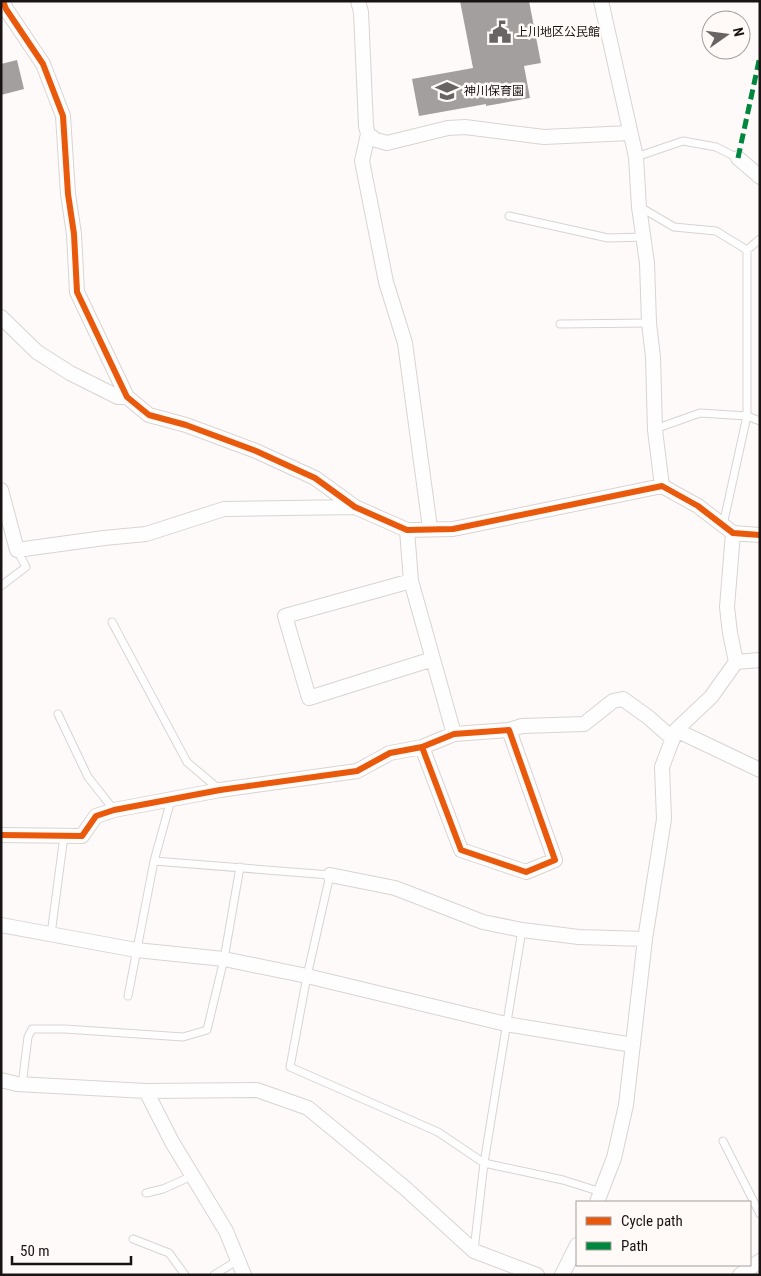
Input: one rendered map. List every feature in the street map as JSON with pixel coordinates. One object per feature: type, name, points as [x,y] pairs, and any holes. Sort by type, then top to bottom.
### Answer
[{"type":"street","points":[[358,1],[368,134],[362,161],[386,282],[405,343],[430,528]]},
{"type":"street","points":[[601,1],[636,157],[639,207],[644,237],[649,299],[655,430],[662,486]]},
{"type":"street","points":[[3,7],[43,64],[63,116],[68,194],[74,234],[77,292],[127,397],[149,415],[186,425],[247,448],[315,478],[355,507],[407,530],[453,529],[662,486],[698,506],[728,529],[760,536]]},
{"type":"street","points":[[368,134],[376,140],[387,143],[448,128],[465,127],[544,137],[630,133]]},
{"type":"street","points":[[738,158],[760,177]]},
{"type":"street","points":[[1,317],[37,352],[70,373],[118,397],[127,397]]},
{"type":"street","points":[[1,490],[6,528],[17,550],[146,534],[224,509],[355,507]]},
{"type":"street","points":[[599,1197],[616,1149],[626,1105],[645,940],[664,820],[662,767],[675,734],[711,697],[736,662],[727,607],[728,529]]},
{"type":"street","points":[[407,530],[411,581],[454,734]]},
{"type":"street","points":[[411,581],[285,616],[309,698],[433,659]]},
{"type":"street","points":[[736,662],[760,660]]},
{"type":"street","points":[[1,834],[82,836],[96,816],[114,810],[220,790],[357,771],[390,753],[422,747],[454,734],[508,730],[522,726],[584,724],[613,701],[623,699],[675,734],[760,770]]},
{"type":"street","points":[[422,747],[461,850],[526,872],[555,860],[508,730]]},
{"type":"street","points":[[330,875],[394,888],[483,922],[522,930],[579,937],[645,940]]},
{"type":"street","points":[[1,925],[136,950],[224,959],[307,976],[506,1024],[633,1044]]},
{"type":"street","points":[[1,1080],[22,1085],[146,1091],[258,1090],[308,1108],[405,1188],[474,1251],[537,1275]]},
{"type":"street","points":[[146,1091],[172,1142],[226,1231],[244,1275]]},
{"type":"street","points":[[562,1275],[576,1247]]},
{"type":"street","points":[[740,1275],[760,1261]]},
{"type":"lane","points":[[636,157],[684,141],[716,147],[738,158]]},
{"type":"lane","points":[[639,207],[674,227],[716,231],[747,250]]},
{"type":"lane","points":[[509,216],[608,238],[644,237]]},
{"type":"lane","points":[[728,529],[747,416],[747,250],[760,239]]},
{"type":"lane","points":[[560,324],[649,323]]},
{"type":"lane","points":[[655,430],[700,413],[747,416],[760,421]]},
{"type":"lane","points":[[1,586],[26,567],[17,550]]},
{"type":"lane","points":[[112,622],[187,762],[220,790]]},
{"type":"lane","points":[[58,714],[88,777],[114,810]]},
{"type":"lane","points":[[128,996],[154,861],[171,800]]},
{"type":"lane","points":[[51,934],[64,836]]},
{"type":"lane","points":[[154,861],[330,875],[307,976],[290,1067],[438,1132],[484,1163],[563,1180],[599,1197]]},
{"type":"lane","points":[[22,1085],[28,1037],[32,1028],[183,1037],[207,1030],[224,959],[240,867]]},
{"type":"lane","points":[[474,1251],[484,1163],[522,930]]},
{"type":"lane","points":[[723,1141],[760,1214]]},
{"type":"lane","points":[[146,1193],[162,1189],[192,1176]]},
{"type":"lane","points":[[133,1239],[169,1253],[185,1275]]},
{"type":"lane","points":[[214,1275],[238,1260]]},
{"type":"building","name":"上川地区公民館","points":[[460,1],[529,1],[541,63],[524,66],[530,98],[419,116],[412,79],[473,68]]},
{"type":"building","points":[[17,60],[24,89],[1,95],[1,64]]},
{"type":"marked path","points":[[738,158],[760,56]]},
{"type":"cycle path","points":[[3,1],[6,9],[43,64],[63,116],[68,194],[74,234],[77,292],[127,397],[149,415],[186,425],[256,451],[315,478],[355,507],[407,530],[453,529],[662,486],[698,506],[733,533],[760,535]]},
{"type":"cycle path","points":[[1,835],[82,836],[96,816],[114,810],[220,790],[357,771],[390,753],[422,747],[454,734],[509,730],[555,860],[526,872],[461,850],[422,747]]},
{"type":"place","name":"上川地区公民館","points":[[500,32]]},
{"type":"place","name":"神川保育園","points":[[447,91]]}]
